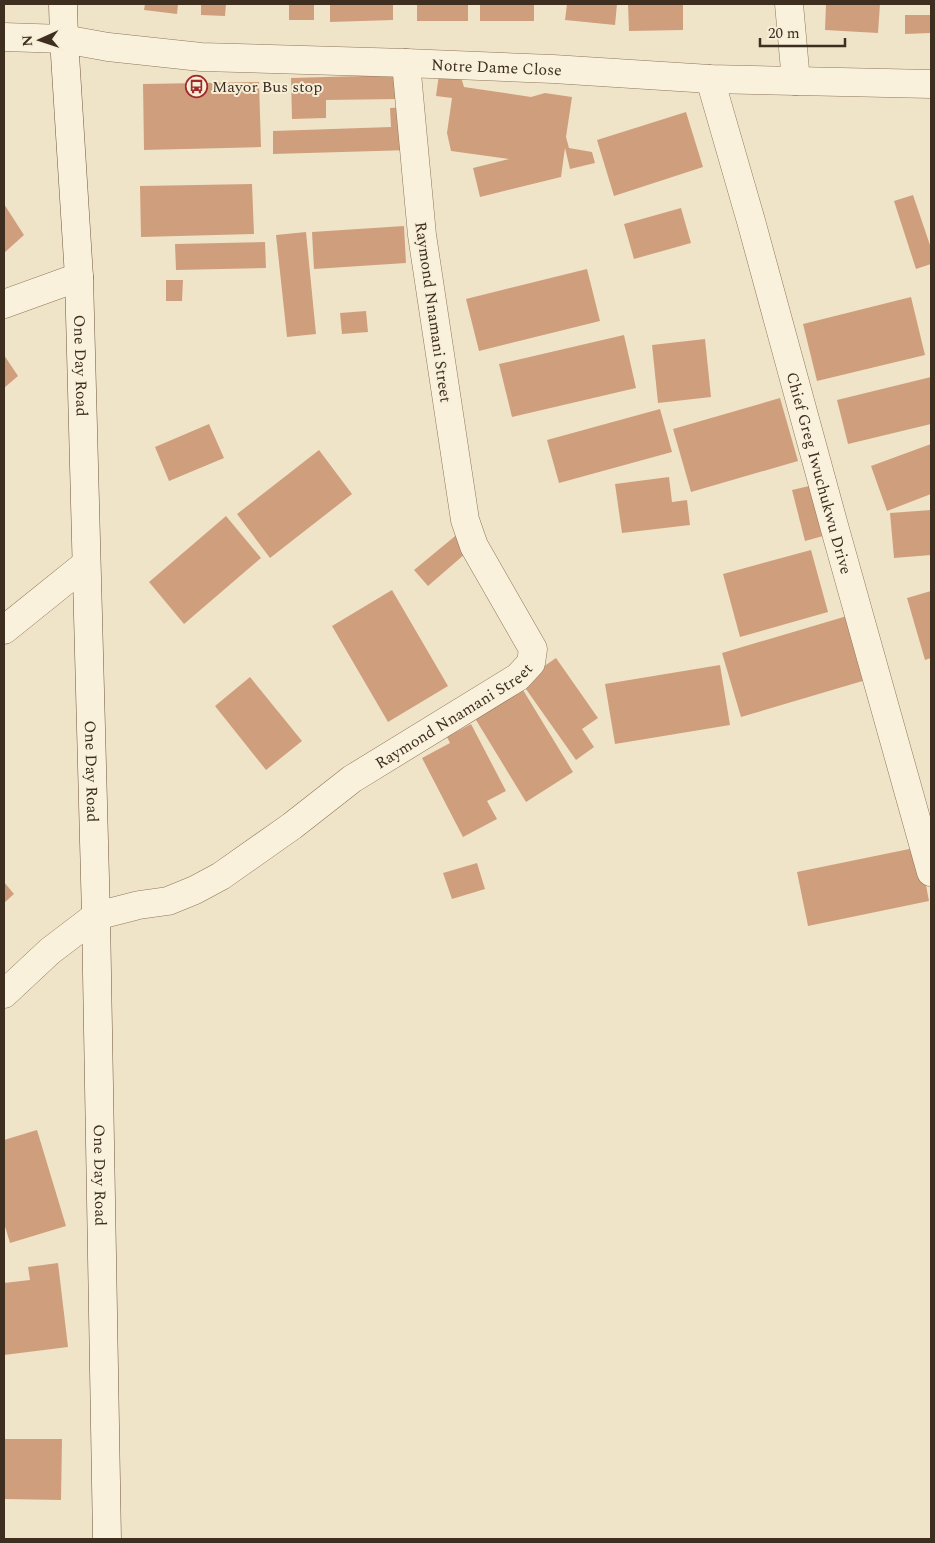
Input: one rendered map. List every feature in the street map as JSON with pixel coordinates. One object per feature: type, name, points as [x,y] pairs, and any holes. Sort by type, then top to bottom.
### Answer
[{"type":"street","name":"One Day Road","points":[[64,4],[64,39],[79,277],[96,916],[107,1539]]},
{"type":"street","points":[[789,4],[796,81]]},
{"type":"street","name":"Notre Dame Close","points":[[4,37],[64,39],[116,48],[200,57],[552,68],[710,79],[931,84]]},
{"type":"street","name":"Raymond Nnamani Street","points":[[96,916],[139,905],[168,901],[195,890],[221,876],[292,826],[352,779],[518,677],[531,663],[533,649],[474,546],[466,520],[422,235],[406,63]]},
{"type":"street","name":"Chief Greg Iwuchukwu Drive","points":[[710,79],[930,870]]},
{"type":"street","points":[[4,304],[79,277]]},
{"type":"street","points":[[4,630],[86,564]]},
{"type":"street","points":[[4,994],[50,951],[96,916]]},
{"type":"building","points":[[145,4],[178,4],[177,14],[144,10]]},
{"type":"building","points":[[201,4],[226,4],[225,16],[201,15]]},
{"type":"building","points":[[289,4],[314,4],[314,20],[289,20]]},
{"type":"building","points":[[330,4],[393,4],[393,20],[330,22]]},
{"type":"building","points":[[417,4],[468,4],[468,21],[417,21]]},
{"type":"building","points":[[480,4],[534,4],[534,21],[480,21]]},
{"type":"building","points":[[567,4],[617,4],[615,25],[565,20]]},
{"type":"building","points":[[628,4],[683,4],[683,30],[629,31]]},
{"type":"building","points":[[826,4],[880,4],[878,33],[825,30]]},
{"type":"building","points":[[905,15],[931,15],[931,33],[905,34]]},
{"type":"building","points":[[439,74],[461,77],[464,87],[531,97],[545,93],[572,97],[566,137],[569,148],[592,152],[595,163],[570,169],[565,148],[561,177],[480,197],[473,168],[509,159],[451,151],[447,133],[452,98],[436,96]]},
{"type":"building","points":[[398,75],[399,99],[326,100],[326,118],[292,119],[291,78]]},
{"type":"building","points":[[259,82],[261,147],[144,150],[143,84]]},
{"type":"building","points":[[410,107],[411,150],[273,154],[273,131],[391,127],[390,108]]},
{"type":"building","points":[[686,112],[703,167],[614,196],[597,140]]},
{"type":"building","points":[[252,184],[254,234],[141,237],[140,186]]},
{"type":"building","points":[[913,195],[931,248],[931,264],[916,269],[894,201]]},
{"type":"building","points":[[4,204],[24,235],[4,253]]},
{"type":"building","points":[[681,208],[691,243],[634,259],[624,224]]},
{"type":"building","points":[[404,226],[406,263],[314,269],[312,232]]},
{"type":"building","points":[[306,232],[316,334],[287,337],[276,235]]},
{"type":"building","points":[[265,242],[266,268],[176,270],[175,244]]},
{"type":"building","points":[[587,269],[600,321],[479,351],[466,299]]},
{"type":"building","points":[[166,280],[183,280],[182,301],[166,301]]},
{"type":"building","points":[[911,297],[925,355],[817,381],[803,324]]},
{"type":"building","points":[[366,311],[368,332],[342,334],[340,313]]},
{"type":"building","points":[[624,335],[636,388],[512,417],[499,364]]},
{"type":"building","points":[[705,339],[711,397],[658,403],[652,345]]},
{"type":"building","points":[[4,355],[18,376],[4,388]]},
{"type":"building","points":[[931,377],[931,424],[848,444],[837,400]]},
{"type":"building","points":[[780,398],[798,461],[691,492],[673,429]]},
{"type":"building","points":[[660,409],[672,452],[559,483],[547,440]]},
{"type":"building","points":[[209,424],[224,458],[169,481],[155,447]]},
{"type":"building","points":[[931,444],[931,494],[887,511],[871,466]]},
{"type":"building","points":[[319,450],[352,494],[270,558],[237,514]]},
{"type":"building","points":[[669,477],[672,502],[687,500],[690,525],[622,533],[615,484]]},
{"type":"building","points":[[822,483],[834,533],[805,541],[792,490]]},
{"type":"building","points":[[931,510],[931,555],[894,558],[890,513]]},
{"type":"building","points":[[226,516],[261,558],[184,624],[149,582]]},
{"type":"building","points":[[460,532],[473,547],[428,586],[414,570]]},
{"type":"building","points":[[811,550],[828,612],[740,637],[723,574]]},
{"type":"building","points":[[392,590],[448,686],[388,722],[332,626]]},
{"type":"building","points":[[931,591],[931,658],[925,660],[907,598]]},
{"type":"building","points":[[847,616],[866,680],[741,717],[722,653]]},
{"type":"building","points":[[556,658],[598,718],[582,729],[594,747],[576,760],[521,682]]},
{"type":"building","points":[[720,665],[730,725],[615,744],[605,684]]},
{"type":"building","points":[[250,677],[302,741],[266,770],[215,706]]},
{"type":"building","points":[[520,685],[573,772],[526,802],[473,715]]},
{"type":"building","points":[[471,724],[506,791],[487,801],[497,819],[463,837],[422,758],[450,743],[447,737]]},
{"type":"building","points":[[919,847],[929,901],[808,926],[797,872]]},
{"type":"building","points":[[477,863],[485,889],[452,899],[443,873]]},
{"type":"building","points":[[4,882],[14,894],[4,903]]},
{"type":"building","points":[[37,1130],[66,1226],[10,1243],[4,1223],[4,1140]]},
{"type":"building","points":[[58,1263],[68,1347],[4,1355],[4,1283],[30,1280],[28,1267]]},
{"type":"building","points":[[4,1439],[62,1439],[61,1500],[4,1499]]},
{"type":"place","name":"Mayor Bus stop","points":[[196,86]]}]
